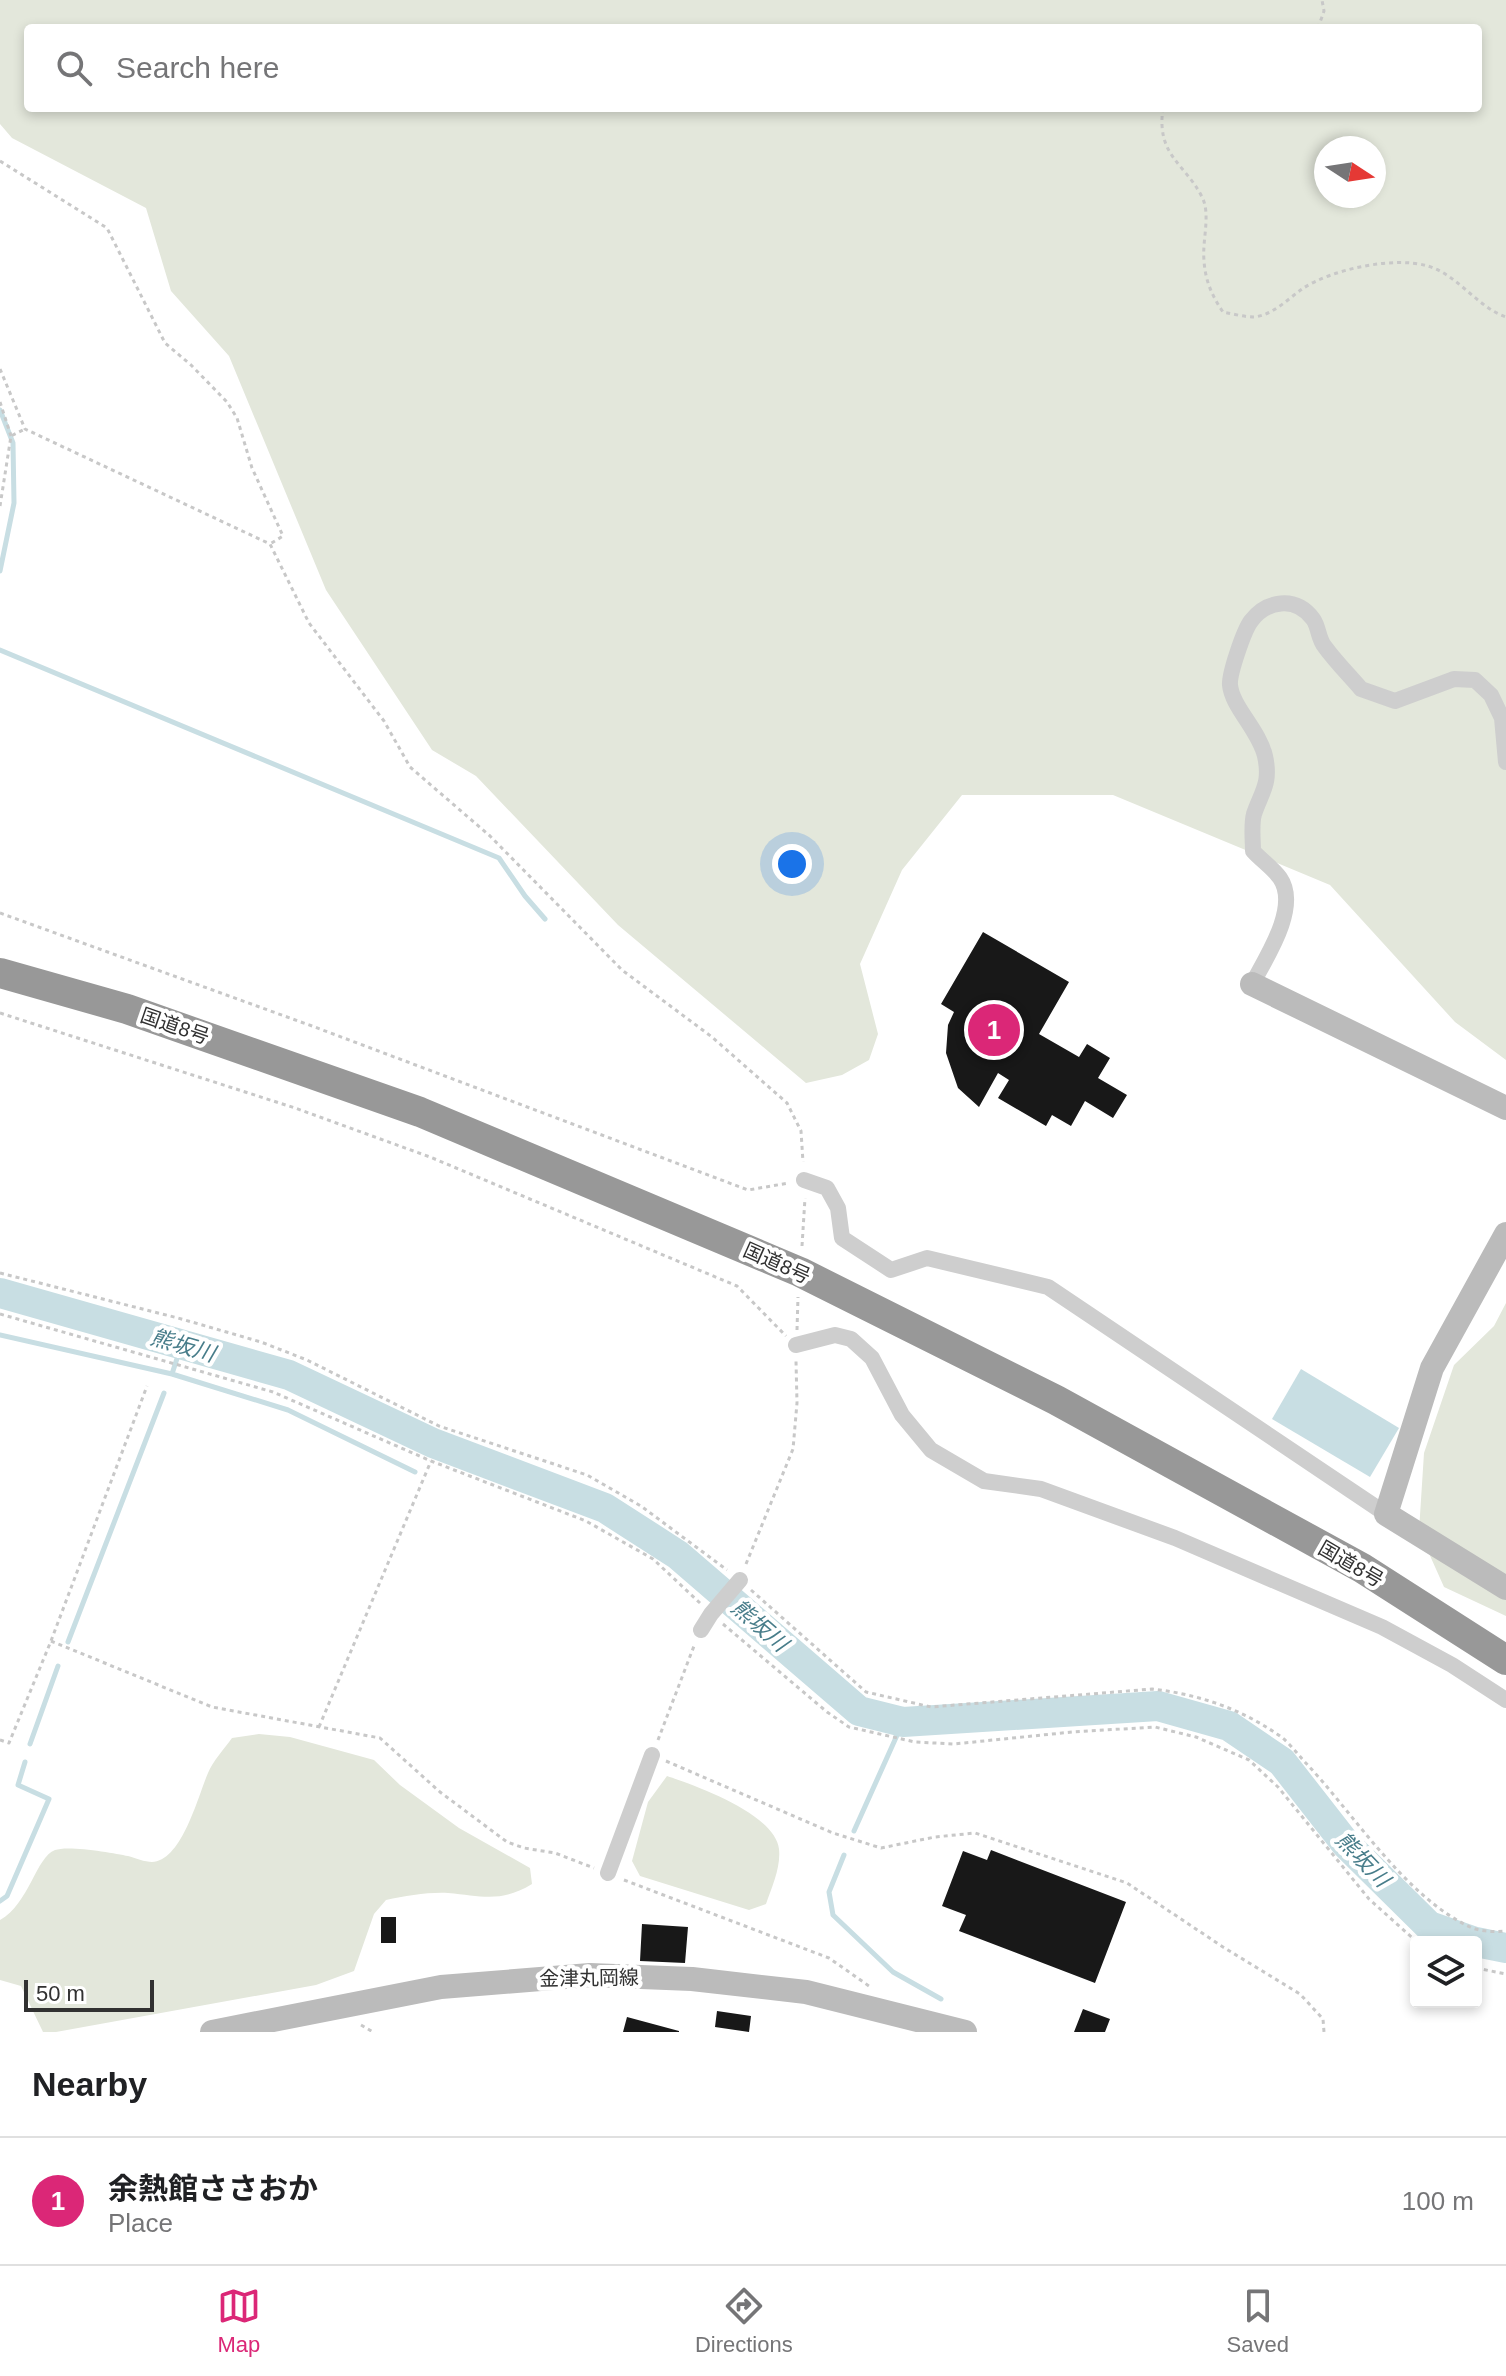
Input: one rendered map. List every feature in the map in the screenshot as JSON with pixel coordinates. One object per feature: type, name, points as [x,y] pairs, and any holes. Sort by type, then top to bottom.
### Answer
[{"type":"highway","name":"国道8号","points":[[0,973],[127,1009],[420,1112],[800,1272],[1056,1400],[1362,1568],[1506,1660]]},
{"type":"main road","points":[[1252,984],[1506,1108]]},
{"type":"main road","points":[[1506,1234],[1432,1368],[1386,1514],[1506,1588]]},
{"type":"main road","name":"金津丸岡線","points":[[212,2032],[441,1987],[590,1975],[692,1979],[806,1992],[965,2032]]},
{"type":"street","points":[[1252,984],[1280,933],[1287,893],[1280,879],[1253,851],[1253,817],[1268,784],[1265,756],[1254,728],[1238,707],[1229,684],[1244,630],[1260,609],[1285,603],[1305,612],[1314,620],[1322,644],[1361,689],[1369,693],[1395,701],[1454,679],[1475,680],[1491,695],[1502,718],[1506,762]]},
{"type":"street","points":[[804,1180],[827,1188],[838,1208],[842,1238],[891,1270],[927,1258],[1048,1287],[1386,1514]]},
{"type":"street","points":[[796,1345],[835,1335],[851,1339],[872,1358],[902,1415],[931,1450],[984,1481],[1041,1489],[1175,1538],[1382,1627],[1452,1665],[1506,1700]]},
{"type":"street","points":[[701,1630],[740,1580]]},
{"type":"street","points":[[608,1873],[652,1755]]},
{"type":"path","points":[[1319,24],[1324,11],[1322,0]]},
{"type":"path","points":[[1163,112],[1168,151],[1204,199],[1204,260],[1210,291],[1223,312],[1255,317],[1282,305],[1304,288],[1342,271],[1391,263],[1426,265],[1445,273],[1506,317]]},
{"type":"path","points":[[0,161],[107,228],[165,343],[227,402],[237,418],[252,468],[283,536],[270,544]]},
{"type":"path","points":[[0,369],[25,429],[270,544],[309,623],[384,721],[410,767],[490,836],[622,970],[712,1037],[787,1103],[801,1131],[806,1208],[796,1345],[797,1403],[793,1449],[740,1580]]},
{"type":"path","points":[[0,402],[11,436],[0,506]]},
{"type":"path","points":[[11,436],[25,429]]},
{"type":"path","points":[[0,913],[748,1190],[804,1180]]},
{"type":"path","points":[[0,1013],[295,1108],[459,1169],[737,1286],[796,1345]]},
{"type":"path","points":[[0,1273],[261,1342],[342,1376],[439,1426],[587,1475],[641,1506],[740,1580],[866,1692],[931,1707],[1152,1689],[1180,1692],[1229,1706],[1279,1735],[1328,1786],[1400,1875],[1471,1927],[1506,1931]]},
{"type":"path","points":[[0,1314],[273,1392],[431,1461],[586,1521],[653,1559],[711,1614],[849,1727],[915,1742],[954,1744],[1155,1727],[1196,1737],[1249,1760],[1278,1787],[1369,1899],[1410,1936]]},
{"type":"path","points":[[0,1740],[9,1743],[147,1386]]},
{"type":"path","points":[[318,1728],[431,1461]]},
{"type":"path","points":[[701,1630],[652,1755],[833,1833],[881,1848],[975,1833],[1127,1883],[1300,1994],[1323,2019],[1324,2032]]},
{"type":"path","points":[[51,1641],[212,1707],[380,1738],[440,1792],[507,1842],[555,1853],[829,1958],[876,1992]]},
{"type":"path","points":[[1482,1969],[1506,1974]]},
{"type":"shaded area","points":[[0,0],[1506,0],[1506,1060],[1455,1022],[1330,885],[1113,795],[962,795],[902,870],[860,964],[878,1034],[869,1060],[842,1075],[806,1083],[618,925],[476,776],[432,750],[326,590],[229,356],[171,291],[146,208],[12,138],[0,124]]},
{"type":"shaded area","points":[[1506,1303],[1506,1616],[1444,1587],[1419,1531],[1424,1453],[1454,1365],[1494,1326]]},
{"type":"shaded area","points":[[1301,1369],[1399,1428],[1370,1477],[1272,1419]]},
{"type":"shaded area","points":[[259,1734],[290,1737],[374,1760],[400,1785],[459,1828],[530,1868],[532,1884],[501,1896],[433,1893],[386,1900],[374,1914],[354,1971],[316,1985],[43,2032],[21,1986],[0,1980],[0,1920],[18,1903],[42,1862],[55,1850],[70,1848],[149,1862],[163,1859],[188,1826],[210,1769],[232,1738]]},
{"type":"shaded area","points":[[667,1776],[733,1803],[764,1824],[774,1836],[779,1849],[779,1863],[766,1904],[749,1910],[640,1876],[632,1861],[648,1802]]},
{"type":"building","points":[[983,932],[1069,982],[1039,1034],[1079,1057],[1087,1044],[1110,1058],[1098,1078],[1127,1095],[1113,1118],[1085,1101],[1071,1126],[1052,1115],[1046,1126],[998,1098],[1009,1080],[998,1073],[979,1107],[958,1088],[946,1053],[948,1025],[954,1012],[941,1004]]},
{"type":"building","points":[[991,1850],[1126,1902],[1095,1983],[959,1931],[966,1915],[942,1906],[963,1851],[987,1860]]},
{"type":"building","points":[[381,1917],[396,1917],[396,1943],[381,1943]]},
{"type":"building","points":[[642,1924],[688,1927],[685,1963],[640,1961]]},
{"type":"building","points":[[1083,2009],[1110,2019],[1105,2032],[1074,2032]]},
{"type":"building","points":[[717,2011],[751,2016],[749,2032],[715,2027]]},
{"type":"building","points":[[627,2017],[679,2031],[679,2032],[623,2032]]},
{"type":"waterway","points":[[0,410],[13,443],[14,503],[0,571]]},
{"type":"waterway","points":[[0,650],[499,858],[545,919]]},
{"type":"waterway","name":"熊坂川","points":[[0,1293],[289,1375],[433,1443],[605,1508],[678,1555],[859,1711],[903,1722],[1158,1706],[1229,1726],[1282,1762],[1346,1844],[1429,1926],[1458,1936]]},
{"type":"waterway","points":[[0,1335],[172,1374],[288,1410],[415,1472]]},
{"type":"waterway","points":[[172,1374],[182,1343]]},
{"type":"waterway","points":[[68,1642],[164,1393]]},
{"type":"waterway","points":[[30,1744],[58,1666]]},
{"type":"waterway","points":[[854,1831],[903,1722]]},
{"type":"waterway","points":[[0,1901],[7,1896],[49,1799],[18,1785],[25,1762]]},
{"type":"waterway","points":[[844,1855],[829,1892],[833,1915],[893,1972],[941,1999]]},
{"type":"waterway","name":"熊坂川","points":[[1482,1943],[1506,1948]]},
{"type":"place","name":"余熱館ささおか","points":[[994,1030]]}]
